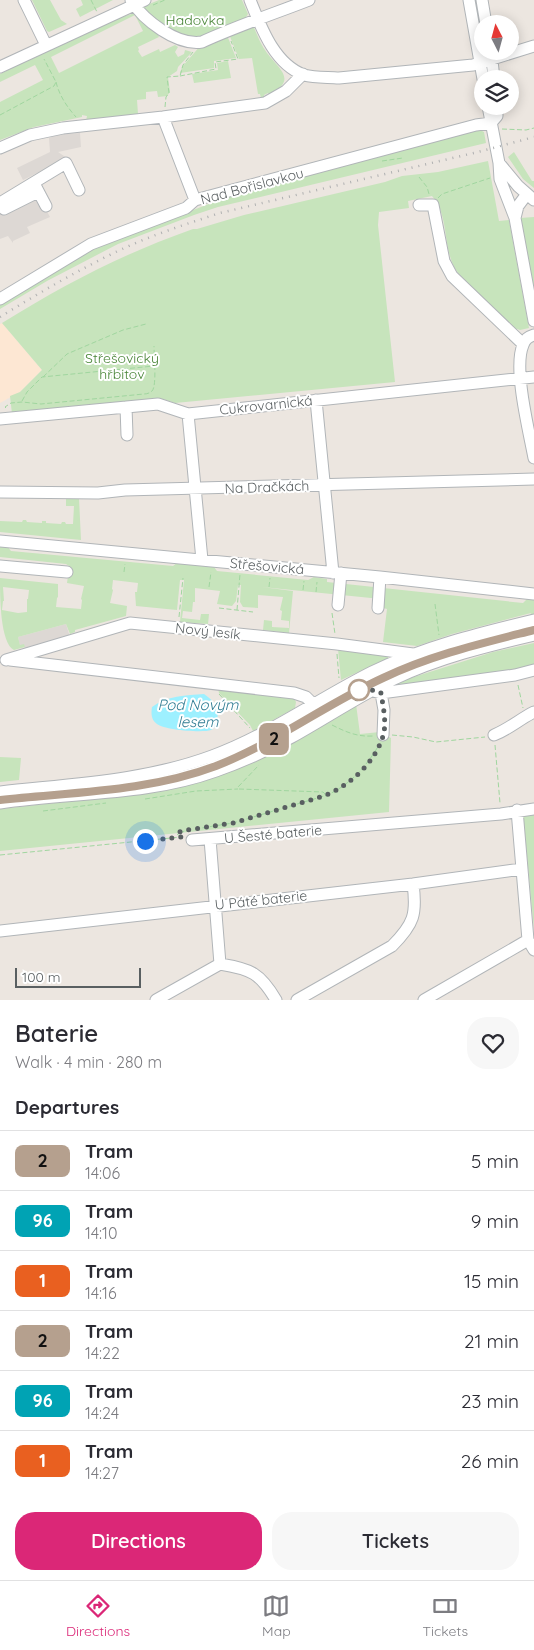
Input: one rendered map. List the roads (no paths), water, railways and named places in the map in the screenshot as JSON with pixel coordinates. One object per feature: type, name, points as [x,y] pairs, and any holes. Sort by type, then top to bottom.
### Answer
[{"type":"street","points":[[24,0],[42,46]]},
{"type":"street","points":[[0,67],[100,20],[132,2],[145,0]]},
{"type":"street","points":[[250,0],[273,49],[287,64],[303,74],[339,78],[480,64],[485,60]]},
{"type":"street","points":[[132,2],[163,31],[194,43],[202,42],[226,30],[309,0]]},
{"type":"street","points":[[469,0],[481,70]]},
{"type":"street","points":[[482,0],[484,15]]},
{"type":"street","points":[[519,49],[534,46]]},
{"type":"street","points":[[0,148],[30,134],[83,125],[163,117],[265,103],[286,92],[303,74]]},
{"type":"street","points":[[491,115],[495,126],[500,179],[515,218],[534,321]]},
{"type":"street","points":[[495,126],[497,115]]},
{"type":"street","points":[[163,117],[195,200]]},
{"type":"street","name":"Nad Bořislavkou","points":[[0,299],[91,244],[186,208],[195,200],[476,126],[495,126]]},
{"type":"street","points":[[0,210],[36,187],[66,163],[79,190]]},
{"type":"street","points":[[499,163],[518,186],[531,197],[518,206],[515,218]]},
{"type":"street","points":[[0,203],[36,187]]},
{"type":"street","points":[[36,187],[46,206]]},
{"type":"street","points":[[419,205],[433,205],[444,261],[452,276],[523,344]]},
{"type":"street","points":[[534,335],[526,339],[523,344],[519,362],[520,379],[534,458]]},
{"type":"street","name":"Cukrovarnická","points":[[4,419],[158,404],[188,414],[534,378]]},
{"type":"street","points":[[316,400],[337,573],[335,607]]},
{"type":"street","points":[[126,407],[127,435]]},
{"type":"street","points":[[188,414],[195,489],[207,560]]},
{"type":"street","name":"Na Dračkách","points":[[0,492],[98,493],[125,490],[534,479]]},
{"type":"street","name":"Střešovická","points":[[0,541],[380,577],[534,594]]},
{"type":"street","points":[[0,566],[67,572]]},
{"type":"street","points":[[378,608],[380,577]]},
{"type":"street","points":[[0,792],[124,778],[171,769],[211,757],[258,736],[374,671],[455,640],[534,620]]},
{"type":"street","name":"Nový lesík","points":[[2,657],[130,623],[415,654]]},
{"type":"street","points":[[0,803],[171,784],[216,771],[274,746],[377,692],[393,680],[427,665],[534,635]]},
{"type":"street","points":[[415,654],[427,665]]},
{"type":"street","points":[[2,657],[294,693],[306,697],[313,704]]},
{"type":"street","points":[[377,692],[534,670]]},
{"type":"street","points":[[377,692],[384,710],[384,735]]},
{"type":"street","points":[[494,735],[507,730],[529,711]]},
{"type":"street","name":"U Šesté baterie","points":[[186,838],[210,839],[501,814],[517,810],[534,809]]},
{"type":"street","points":[[424,1000],[531,945],[517,810]]},
{"type":"street","points":[[210,839],[220,964]]},
{"type":"street","name":"U Páté baterie","points":[[0,931],[215,905],[413,884],[522,869]]},
{"type":"street","points":[[297,1000],[392,946],[404,934],[412,921],[416,904],[413,884]]},
{"type":"street","points":[[156,1000],[220,964],[244,968],[257,976],[266,984],[276,1000]]},
{"type":"water","name":"Pod Novým lesem","points":[[204,694],[213,702],[217,713],[216,724],[211,730],[192,731],[167,728],[155,722],[152,707],[158,703],[177,697]]},
{"type":"tram line","points":[[0,800],[136,786],[163,781],[216,766],[238,757],[341,699],[401,670],[457,650],[534,630]]},
{"type":"tram line","name":"2","points":[[0,800],[127,787],[169,780],[214,766],[252,751],[354,692],[384,677],[454,650],[534,630]]},
{"type":"railway","points":[[0,317],[59,282],[120,250],[144,239],[195,221],[220,213],[534,137]]},
{"type":"park label","name":"Hadovka","points":[[195,20]]},
{"type":"park label","name":"Střešovický hřbitov","points":[[122,366]]}]
